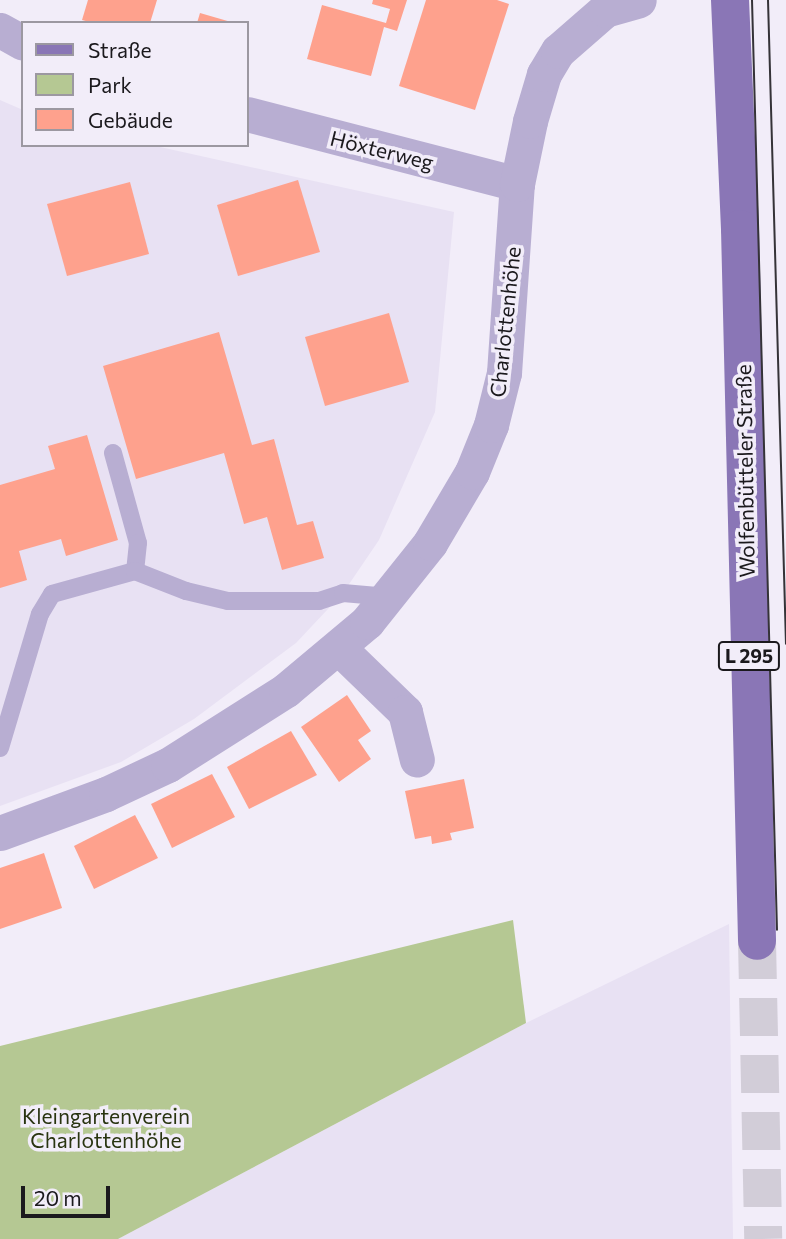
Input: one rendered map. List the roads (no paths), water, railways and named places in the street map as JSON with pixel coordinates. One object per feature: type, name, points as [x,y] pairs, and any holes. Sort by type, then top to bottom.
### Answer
[{"type":"main road","name":"Wolfenbütteler Straße","points":[[730,0],[740,229],[757,941]]},
{"type":"street","name":"Charlottenhöhe","points":[[0,833],[106,794],[167,765],[286,690],[339,648],[389,597],[447,518],[472,472],[491,425],[504,373],[517,184],[530,121],[544,74],[558,51],[605,10],[639,0]]},
{"type":"street","points":[[0,30],[21,42]]},
{"type":"street","name":"Höxterweg","points":[[248,114],[517,184]]},
{"type":"street","points":[[339,648],[405,712],[417,760]]},
{"type":"lane","points":[[113,453],[138,543],[135,571]]},
{"type":"lane","points":[[0,748],[40,614],[52,594],[135,571],[186,591],[228,601],[319,601],[343,593],[389,597]]},
{"type":"tunnel","points":[[757,941],[763,1239]]},
{"type":"tram line","points":[[752,0],[777,930]]},
{"type":"tram line","points":[[768,0],[786,644]]},
{"type":"park label","name":"Kleingartenverein Charlottenhöhe","points":[[106,1128]]}]
